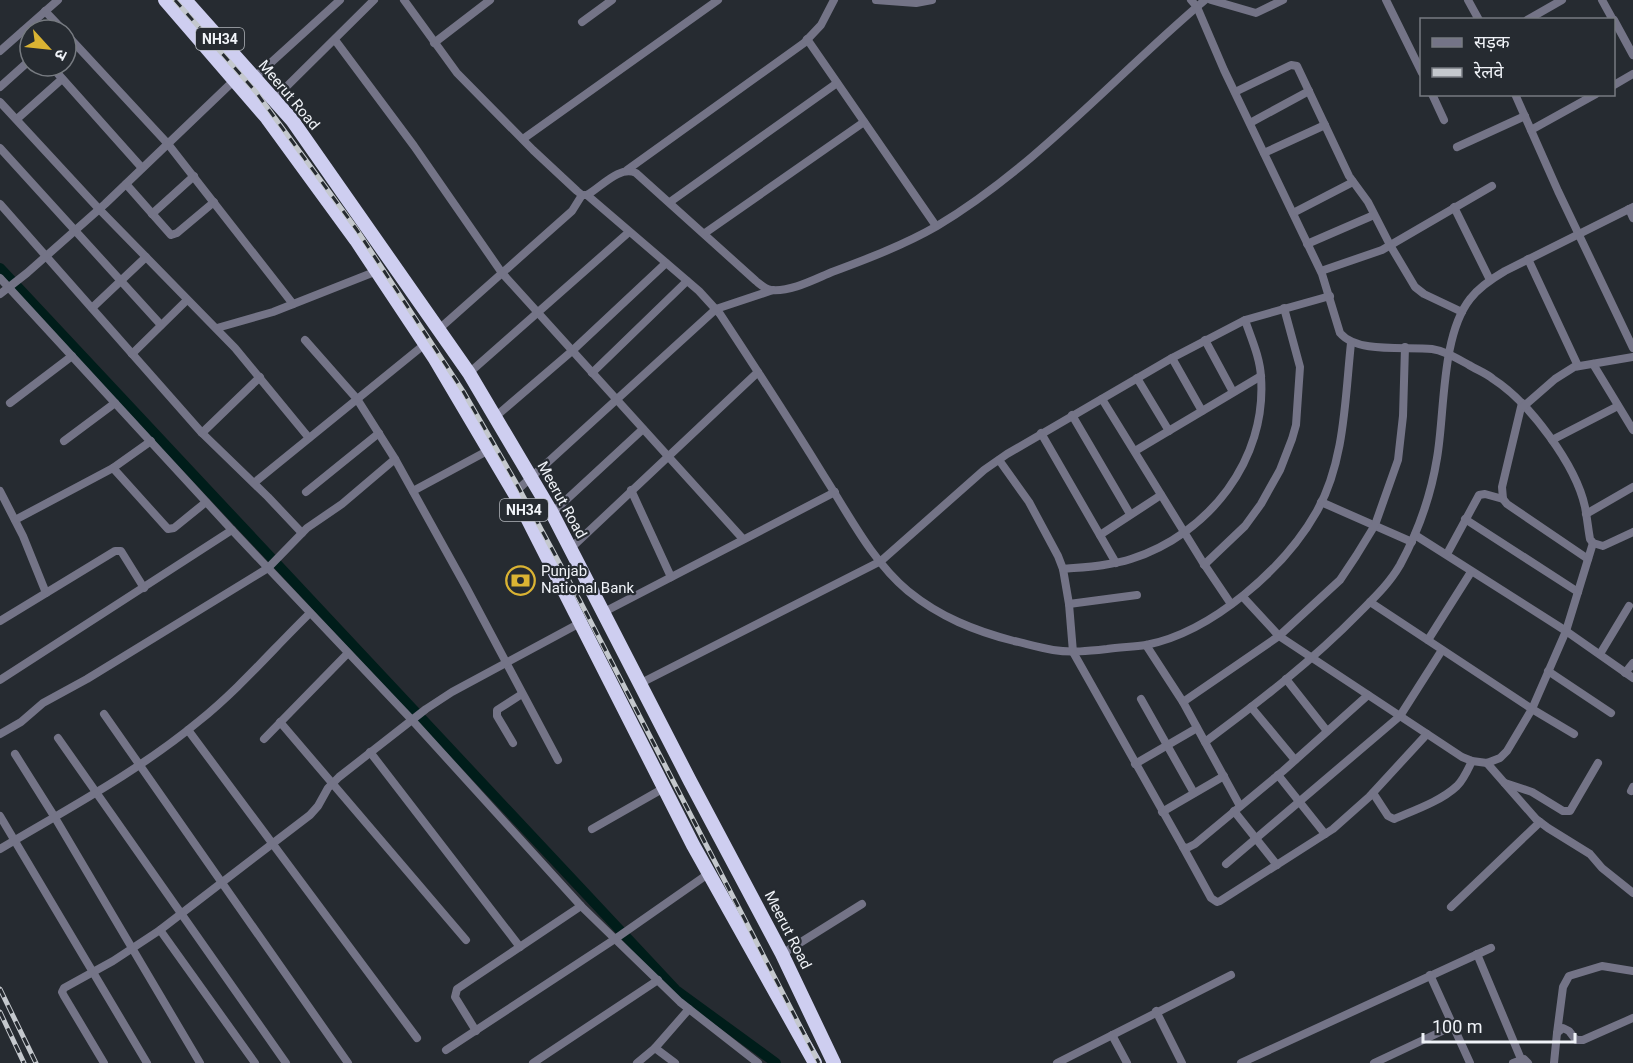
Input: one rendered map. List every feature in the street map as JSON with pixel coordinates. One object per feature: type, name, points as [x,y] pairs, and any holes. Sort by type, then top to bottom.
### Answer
[{"type":"highway","name":"Meerut Road","points":[[165,0],[267,118],[377,271],[425,344],[514,492],[708,874],[815,1063]]},
{"type":"highway","name":"Meerut Road","points":[[185,0],[292,120],[469,373],[552,513],[782,954],[834,1063]]},
{"type":"street","points":[[37,18],[58,0]]},
{"type":"street","points":[[0,294],[99,209],[234,80],[250,73],[340,0]]},
{"type":"street","points":[[273,99],[374,0]]},
{"type":"street","points":[[404,0],[457,73],[523,140],[584,195],[687,281],[716,309],[867,543],[895,579],[929,606],[963,625],[986,634],[1042,648],[1073,652],[1146,645],[1203,622],[1243,597],[1291,547],[1321,502],[1338,451],[1351,343]]},
{"type":"street","points":[[434,43],[490,0]]},
{"type":"street","points":[[582,22],[612,0]]},
{"type":"street","points":[[523,140],[592,88],[718,0]]},
{"type":"street","points":[[439,329],[572,211],[584,195],[627,170],[807,39],[821,25],[834,0]]},
{"type":"street","points":[[876,0],[916,3],[932,0]]},
{"type":"street","points":[[514,492],[716,309],[773,290],[795,286],[867,259],[936,226],[996,185],[1035,153],[1194,3],[1205,0]]},
{"type":"street","points":[[1211,0],[1256,14],[1282,0]]},
{"type":"street","points":[[1386,0],[1420,69]]},
{"type":"street","points":[[1468,0],[1478,18]]},
{"type":"street","points":[[1530,18],[1562,0]]},
{"type":"street","points":[[1602,0],[1612,18]]},
{"type":"street","points":[[1194,3],[1321,271],[1340,333],[1351,343],[1434,349],[1494,379],[1523,404],[1552,440],[1580,491],[1590,539],[1593,543],[1603,546],[1633,532]]},
{"type":"street","points":[[45,11],[52,18]]},
{"type":"street","points":[[1615,24],[1633,55]]},
{"type":"street","points":[[0,51],[18,35]]},
{"type":"street","points":[[807,39],[936,226]]},
{"type":"street","points":[[335,40],[414,146],[502,273],[743,539]]},
{"type":"street","points":[[78,47],[168,144],[293,304]]},
{"type":"street","points":[[1235,92],[1291,65],[1297,66],[1353,182],[1368,202],[1415,287],[1424,294],[1462,312]]},
{"type":"street","points":[[0,87],[18,71]]},
{"type":"street","points":[[1615,84],[1633,74]]},
{"type":"street","points":[[17,119],[62,79],[142,168]]},
{"type":"street","points":[[669,202],[837,83]]},
{"type":"street","points":[[1250,123],[1309,91]]},
{"type":"street","points":[[1433,96],[1444,120]]},
{"type":"street","points":[[1516,96],[1633,348]]},
{"type":"street","points":[[1531,130],[1592,96]]},
{"type":"street","points":[[0,102],[99,209],[217,328],[309,438]]},
{"type":"street","points":[[1457,147],[1490,134],[1525,116]]},
{"type":"street","points":[[705,233],[864,122]]},
{"type":"street","points":[[1264,153],[1325,125]]},
{"type":"street","points":[[0,148],[162,325]]},
{"type":"street","points":[[627,170],[636,173],[764,288],[773,290]]},
{"type":"street","points":[[152,214],[194,176]]},
{"type":"street","points":[[1293,213],[1353,182]]},
{"type":"street","points":[[126,184],[167,232],[173,235],[214,202]]},
{"type":"street","points":[[1321,271],[1377,252],[1492,186]]},
{"type":"street","points":[[0,204],[202,433],[302,533]]},
{"type":"street","points":[[1454,207],[1490,280]]},
{"type":"street","points":[[1205,742],[1326,646],[1387,584],[1414,538],[1430,493],[1437,458],[1448,354],[1462,312],[1471,296],[1490,280],[1528,259],[1632,211]]},
{"type":"street","points":[[1308,244],[1374,215]]},
{"type":"street","points":[[469,373],[629,232]]},
{"type":"street","points":[[92,308],[146,257]]},
{"type":"street","points":[[1528,259],[1578,366]]},
{"type":"street","points":[[495,417],[572,351],[666,263]]},
{"type":"street","points":[[217,328],[255,318],[377,271]]},
{"type":"street","points":[[0,278],[12,286],[72,356],[232,530],[273,563],[310,612],[414,718],[581,906],[689,1009],[758,1063]]},
{"type":"street","points":[[592,374],[687,281]]},
{"type":"street","points":[[641,683],[881,561],[999,460],[1041,433],[1172,358],[1245,320],[1330,296]]},
{"type":"street","points":[[132,354],[187,300]]},
{"type":"street","points":[[1204,565],[1245,526],[1261,504],[1280,470],[1292,439],[1296,425],[1299,367],[1284,308]]},
{"type":"street","points":[[1063,569],[1132,558],[1185,533],[1227,492],[1243,466],[1258,428],[1262,410],[1261,376],[1245,320]]},
{"type":"street","points":[[305,340],[357,399],[395,459],[558,760]]},
{"type":"street","points":[[1205,340],[1233,392]]},
{"type":"street","points":[[254,483],[425,344]]},
{"type":"street","points":[[1183,702],[1279,636],[1340,580],[1375,525],[1398,460],[1403,416],[1405,347]]},
{"type":"street","points":[[10,403],[72,356]]},
{"type":"street","points":[[1588,559],[1507,504],[1503,499],[1502,487],[1523,404],[1555,379],[1578,366],[1633,357]]},
{"type":"street","points":[[1172,358],[1202,411]]},
{"type":"street","points":[[1593,364],[1633,430]]},
{"type":"street","points":[[570,549],[758,372]]},
{"type":"street","points":[[1135,451],[1261,376]]},
{"type":"street","points":[[202,433],[260,377]]},
{"type":"street","points":[[1137,378],[1169,431]]},
{"type":"street","points":[[1102,399],[1204,565],[1231,604]]},
{"type":"street","points":[[64,441],[115,403]]},
{"type":"street","points":[[1552,440],[1618,405]]},
{"type":"street","points":[[1072,415],[1130,514]]},
{"type":"street","points":[[552,513],[643,429]]},
{"type":"street","points":[[306,492],[379,433]]},
{"type":"street","points":[[1041,433],[1116,562]]},
{"type":"street","points":[[15,520],[113,468],[151,441]]},
{"type":"street","points":[[413,491],[489,450]]},
{"type":"street","points":[[0,734],[21,722],[43,703],[87,679],[273,563],[302,533],[342,504],[395,459]]},
{"type":"street","points":[[999,460],[1042,524],[1063,569],[1073,652],[1211,898],[1216,902],[1278,865],[1348,816],[1373,793],[1427,734]]},
{"type":"street","points":[[113,468],[168,530],[174,528],[206,502]]},
{"type":"street","points":[[1586,514],[1633,488]]},
{"type":"street","points":[[632,490],[671,577]]},
{"type":"street","points":[[0,491],[46,593]]},
{"type":"street","points":[[604,612],[835,492]]},
{"type":"street","points":[[1446,554],[1479,495],[1485,494],[1503,499]]},
{"type":"street","points":[[1100,535],[1161,495]]},
{"type":"street","points":[[1321,502],[1375,525],[1414,538],[1446,554],[1566,631],[1629,676],[1633,663]]},
{"type":"street","points":[[1465,519],[1578,592]]},
{"type":"street","points":[[0,680],[232,530]]},
{"type":"street","points":[[1243,597],[1279,636],[1427,734],[1472,761],[1487,763],[1495,761],[1507,751],[1532,709],[1566,631],[1593,543]]},
{"type":"street","points":[[0,621],[119,550],[144,588]]},
{"type":"street","points":[[1428,640],[1472,572]]},
{"type":"street","points":[[1069,604],[1137,595]]},
{"type":"street","points":[[1370,602],[1532,709],[1574,734]]},
{"type":"street","points":[[1600,654],[1629,606]]},
{"type":"street","points":[[0,849],[140,765],[189,730],[226,699],[310,612]]},
{"type":"street","points":[[104,1063],[62,992],[67,985],[93,972],[160,930],[272,844],[315,810],[332,783],[426,709],[505,662],[580,623]]},
{"type":"street","points":[[1146,645],[1183,702],[1224,776],[1237,808],[1256,839],[1278,865]]},
{"type":"street","points":[[1226,864],[1400,716],[1442,650]]},
{"type":"street","points":[[264,739],[348,653]]},
{"type":"street","points":[[1548,671],[1611,713]]},
{"type":"street","points":[[1286,679],[1328,731]]},
{"type":"street","points":[[513,743],[497,710],[522,694]]},
{"type":"street","points":[[1183,847],[1187,848],[1195,844],[1278,775],[1368,695]]},
{"type":"street","points":[[1141,699],[1194,793]]},
{"type":"street","points":[[1251,707],[1295,760]]},
{"type":"street","points":[[104,714],[348,1063]]},
{"type":"street","points":[[280,722],[466,940]]},
{"type":"street","points":[[1135,764],[1197,728]]},
{"type":"street","points":[[189,730],[417,1038]]},
{"type":"street","points":[[57,738],[286,1063]]},
{"type":"street","points":[[369,752],[520,947]]},
{"type":"street","points":[[15,754],[200,1063]]},
{"type":"street","points":[[1373,793],[1388,816],[1394,819],[1424,806],[1455,788],[1472,761]]},
{"type":"street","points":[[1487,763],[1540,822],[1587,852],[1602,868],[1633,893]]},
{"type":"street","points":[[1505,783],[1532,792],[1563,811],[1570,811],[1598,763]]},
{"type":"street","points":[[1278,775],[1324,834]]},
{"type":"street","points":[[1162,812],[1224,776]]},
{"type":"street","points":[[592,829],[664,788]]},
{"type":"street","points":[[0,816],[147,1063]]},
{"type":"street","points":[[1451,907],[1540,822]]},
{"type":"street","points":[[446,1050],[616,938],[708,874]]},
{"type":"street","points":[[782,954],[862,903]]},
{"type":"street","points":[[476,1031],[458,1002],[455,992],[461,985],[581,906]]},
{"type":"street","points":[[160,930],[255,1063]]},
{"type":"street","points":[[1241,1063],[1491,948]]},
{"type":"street","points":[[1477,954],[1521,1062]]},
{"type":"street","points":[[1554,1063],[1563,987],[1569,976],[1602,966],[1633,971]]},
{"type":"street","points":[[1057,1063],[1231,975]]},
{"type":"street","points":[[1431,975],[1470,1063]]},
{"type":"street","points":[[533,1063],[658,980]]},
{"type":"street","points":[[637,1063],[655,1048],[689,1009]]},
{"type":"street","points":[[1156,1011],[1182,1063]]},
{"type":"street","points":[[1557,1033],[1563,1028],[1576,1040],[1584,1040],[1633,1018]]},
{"type":"street","points":[[1374,1063],[1453,1026]]},
{"type":"street","points":[[1112,1035],[1127,1063]]},
{"type":"street","points":[[655,1048],[675,1063]]},
{"type":"waterway","points":[[0,268],[676,990],[776,1063]]},
{"type":"railway","points":[[175,0],[256,92],[357,230],[463,391],[580,601],[819,1063]]},
{"type":"railway","points":[[0,989],[36,1063]]},
{"type":"railway","points":[[0,1012],[24,1063]]},
{"type":"place","name":"Punjab National Bank","points":[[520,580]]}]
